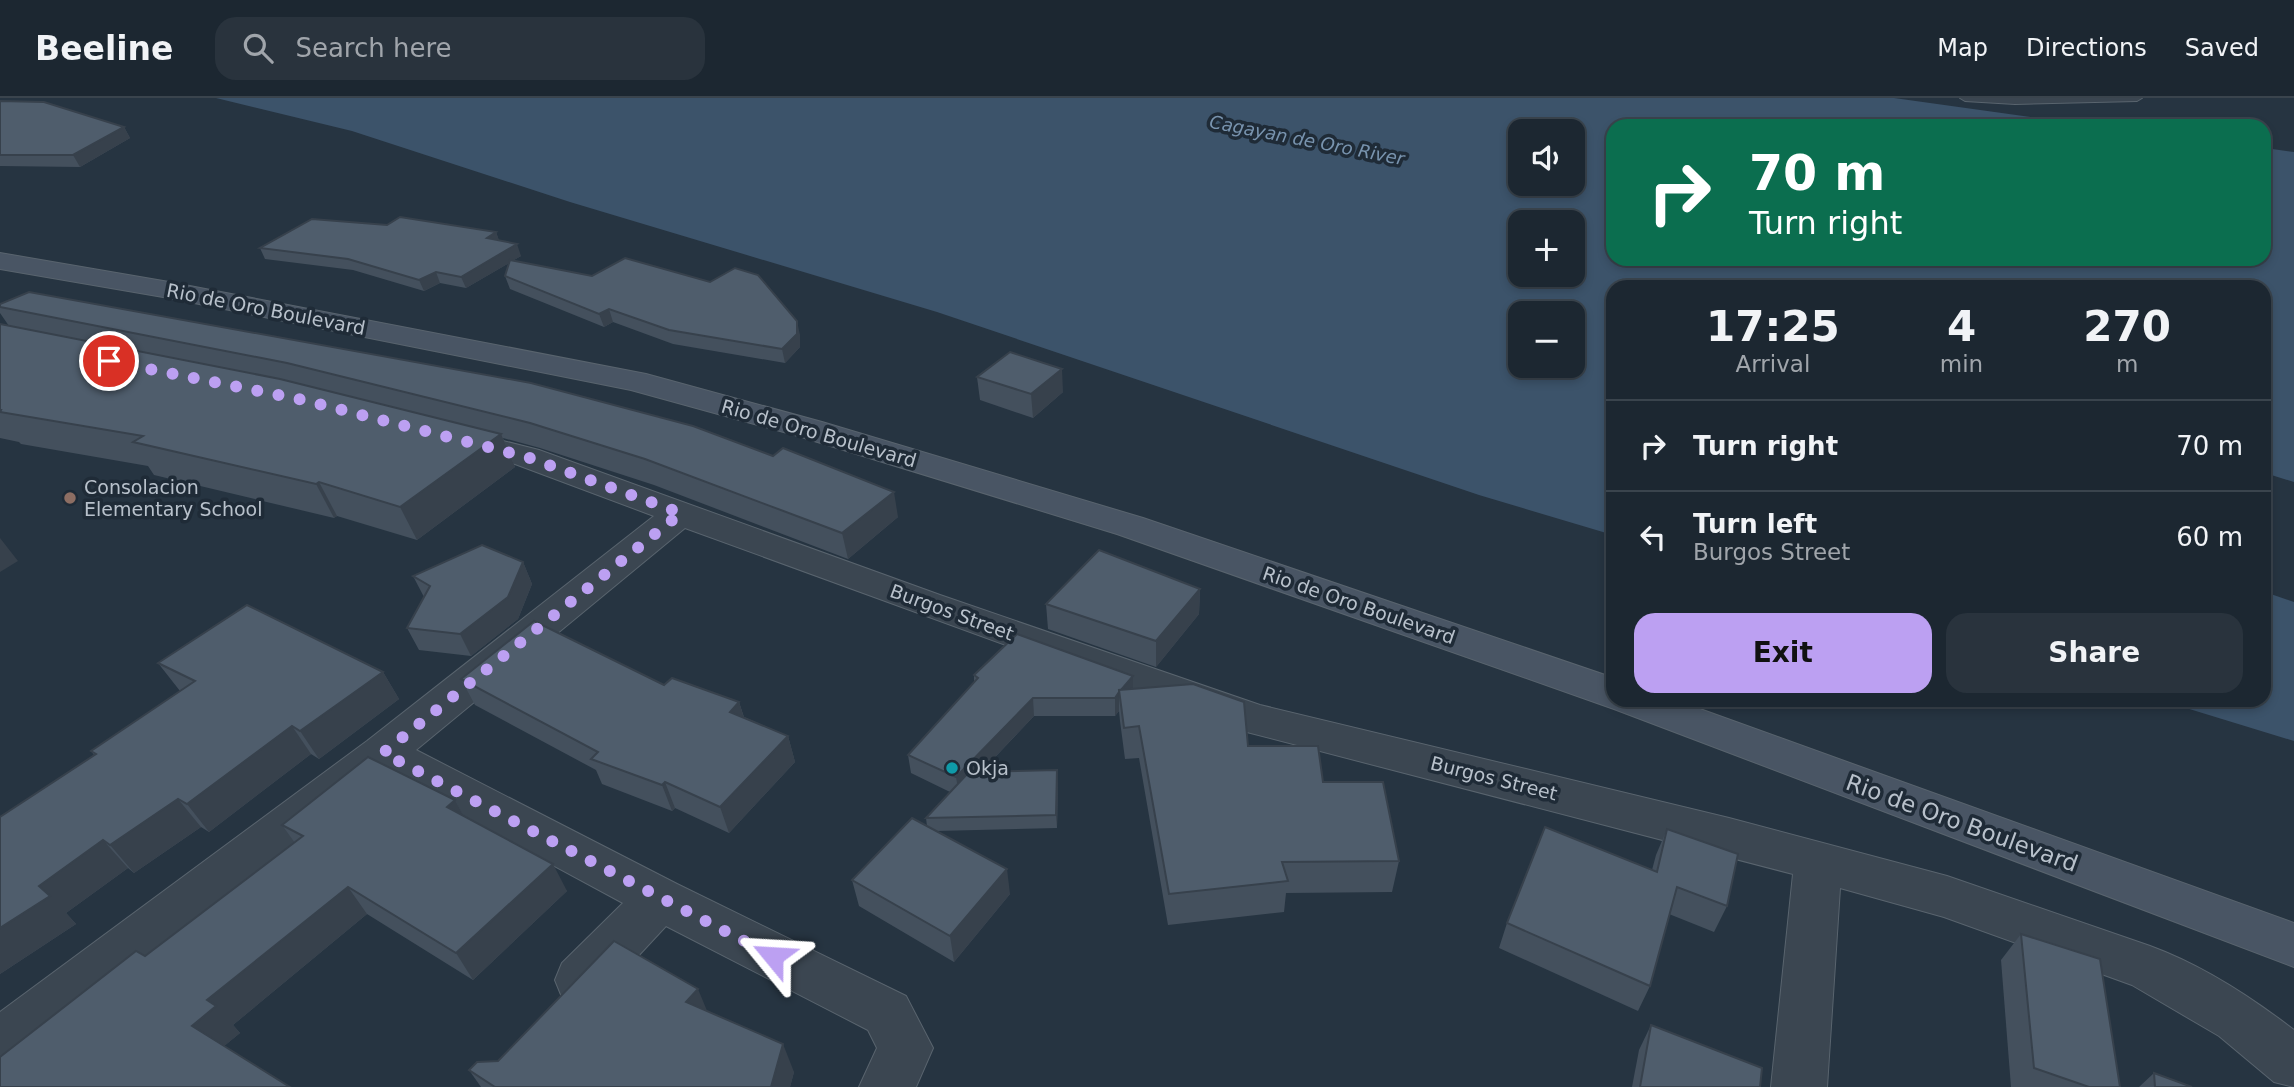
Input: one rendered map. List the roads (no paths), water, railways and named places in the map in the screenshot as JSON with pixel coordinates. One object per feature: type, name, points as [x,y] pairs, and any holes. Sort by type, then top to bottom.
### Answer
[{"type":"main road","name":"Rio de Oro Boulevard","points":[[0,261],[495,352],[662,389],[810,429],[1130,526],[1606,691]]},
{"type":"main road","name":"Rio de Oro Boulevard","points":[[1649,707],[2294,945]]},
{"type":"street","name":"Burgos Street","points":[[420,430],[527,457],[926,604],[1254,719],[1729,836],[1947,897],[2150,969],[2238,1018],[2294,1064]]},
{"type":"street","points":[[0,1044],[383,753],[681,513]]},
{"type":"street","points":[[383,753],[660,899],[887,1013],[906,1048],[887,1087]]},
{"type":"street","points":[[1799,1087],[1818,863]]},
{"type":"street","points":[[545,1018],[660,899]]},
{"type":"lane","points":[[1965,98],[2015,101],[2137,98]]},
{"type":"water","name":"Cagayan de Oro River","points":[[216,98],[1894,98],[2045,119],[1606,119],[1606,266],[2271,266],[2271,149],[2294,152],[2294,482],[2271,475],[2271,280],[1606,280],[1606,533],[1479,495],[937,312],[570,202],[352,131]]},
{"type":"water","points":[[2271,594],[2294,602],[2294,741],[2183,707],[2271,707]]},
{"type":"place","name":"Consolacion Elementary School","points":[[70,498]]},
{"type":"place","name":"Okja","points":[[952,768]]}]
